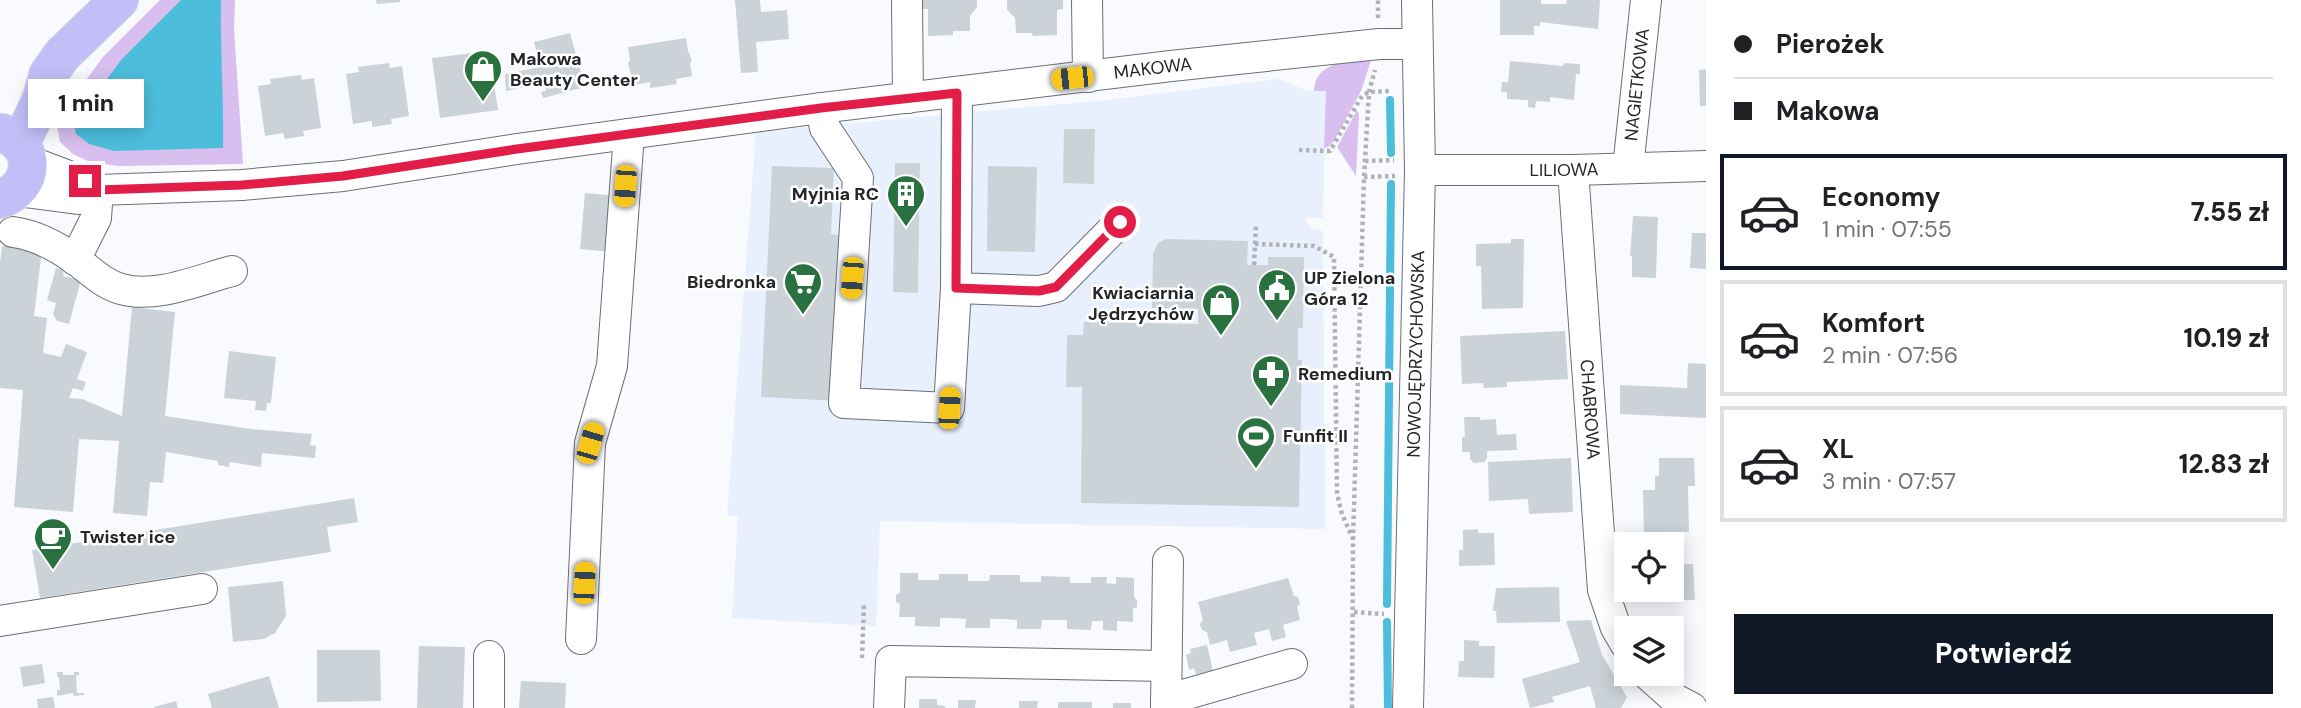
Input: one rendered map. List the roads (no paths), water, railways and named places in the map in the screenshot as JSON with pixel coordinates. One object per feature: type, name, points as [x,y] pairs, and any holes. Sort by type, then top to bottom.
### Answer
[{"type":"main road","points":[[11,168],[24,89],[48,75],[62,55],[119,0]]},
{"type":"street","points":[[907,0],[908,98]]},
{"type":"street","points":[[1087,0],[1088,76]]},
{"type":"street","name":"NOWOJĘDRZYCHOWSKA","points":[[1408,708],[1420,170],[1417,0]]},
{"type":"street","name":"NAGIETKOWA","points":[[1628,168],[1646,0]]},
{"type":"street","name":"MAKOWA","points":[[11,168],[78,199],[98,190],[242,185],[343,176],[517,149],[821,108],[1379,44],[1417,44]]},
{"type":"street","points":[[821,108],[825,128],[859,178],[844,403],[949,408],[956,288],[957,93]]},
{"type":"street","points":[[582,639],[590,443],[612,366],[629,134]]},
{"type":"street","name":"LILIOWA","points":[[1420,170],[1573,170],[1706,166]]},
{"type":"street","points":[[11,168],[30,234],[75,260],[94,276],[121,289],[155,291],[232,271]]},
{"type":"street","name":"CHABROWA","points":[[1573,170],[1603,590],[1614,622]]},
{"type":"street","points":[[75,260],[96,218],[98,190]]},
{"type":"street","points":[[956,288],[1039,291],[1056,287],[1120,222]]},
{"type":"street","points":[[1168,561],[1166,704],[1292,664]]},
{"type":"street","points":[[0,621],[202,589]]},
{"type":"street","points":[[488,656],[489,708]]},
{"type":"street","points":[[889,708],[891,661],[1166,666]]},
{"type":"street","points":[[1660,686],[1675,699],[1692,708]]},
{"type":"water","points":[[181,0],[221,0],[223,148],[114,151],[89,144],[76,134],[74,124],[121,60]]},
{"type":"waterway","points":[[1390,100],[1391,153]]},
{"type":"waterway","points":[[1387,604],[1391,184]]},
{"type":"waterway","points":[[1387,622],[1388,708]]},
{"type":"place","name":"Makowa Beauty Center","points":[[483,103]]},
{"type":"place","name":"Myjnia RC","points":[[906,228]]},
{"type":"place","name":"Biedronka","points":[[803,316]]},
{"type":"place","name":"UP Zielona Góra 12","points":[[1277,322]]},
{"type":"place","name":"Kwiaciarnia Jędrzychów","points":[[1221,337]]},
{"type":"place","name":"Remedium","points":[[1271,408]]},
{"type":"place","name":"Funfit II","points":[[1256,470]]},
{"type":"place","name":"Twister ice","points":[[53,571]]}]
